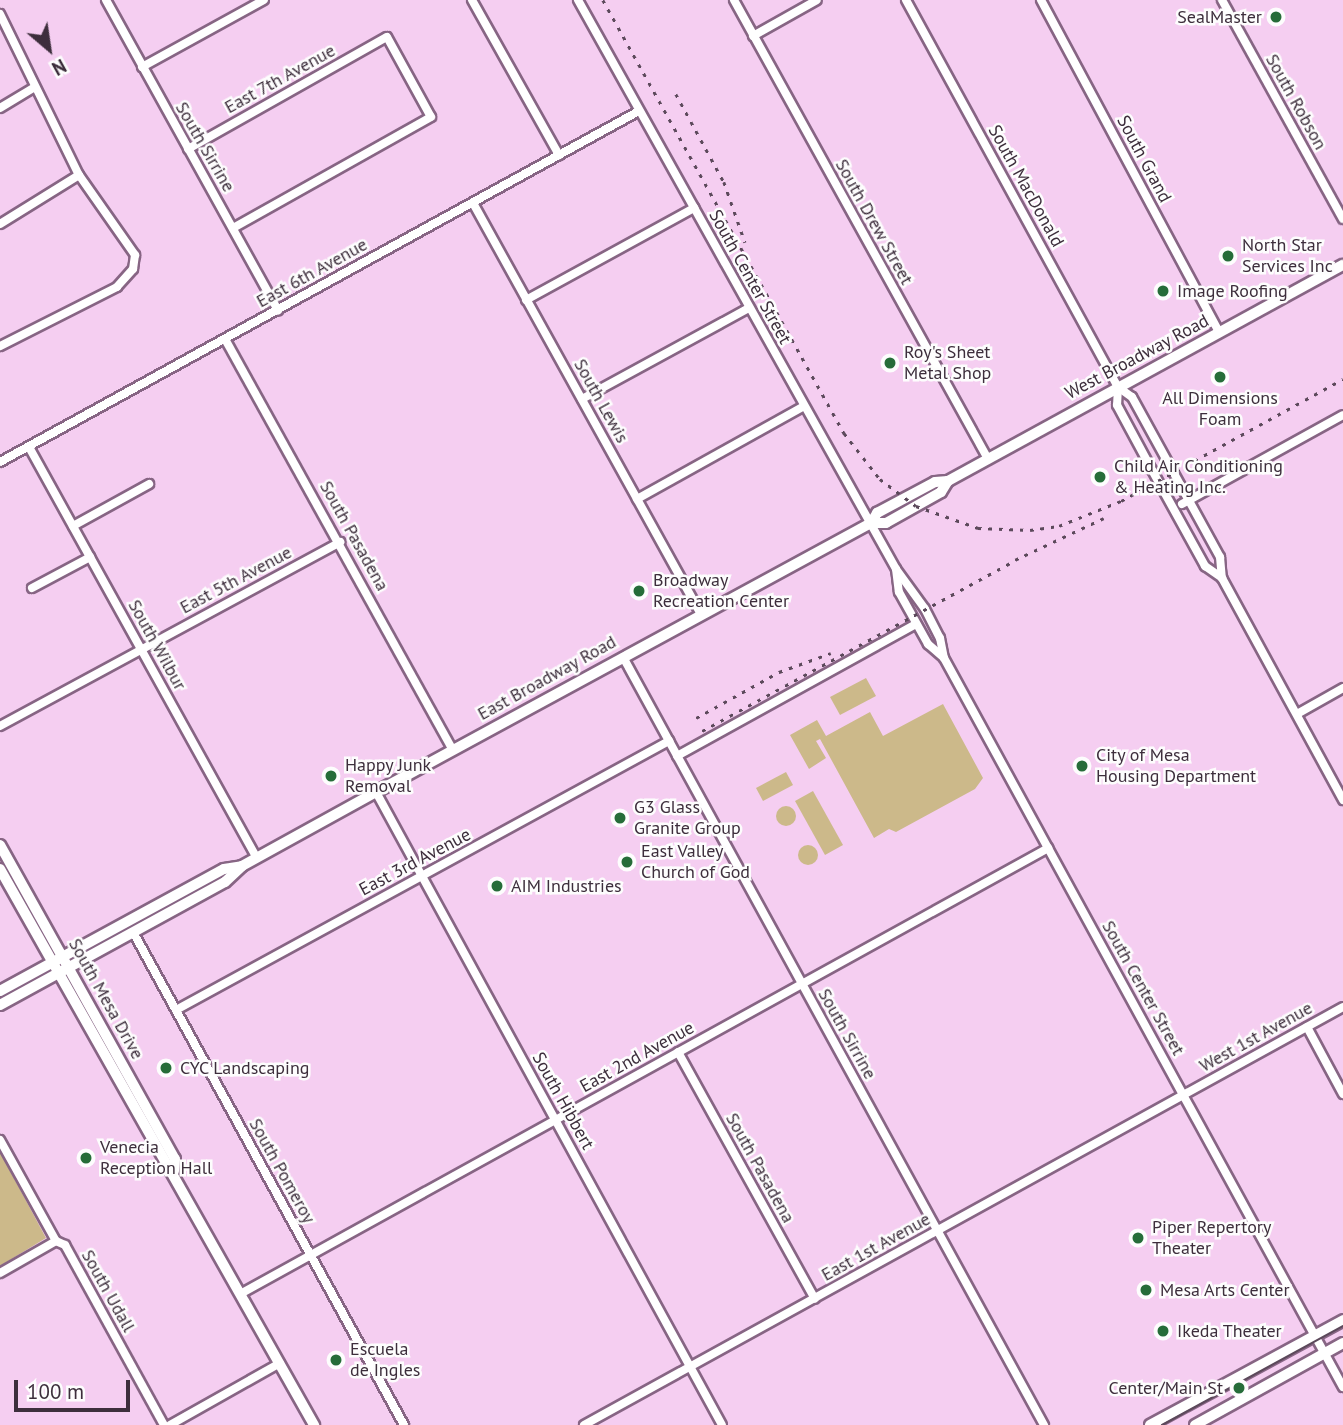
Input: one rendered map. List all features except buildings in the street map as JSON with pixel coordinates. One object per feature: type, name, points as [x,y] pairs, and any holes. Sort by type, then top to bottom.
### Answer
[{"type":"main road","name":"West Broadway Road","points":[[871,523],[886,523],[941,492],[948,481],[1343,265]]},
{"type":"main road","name":"East Broadway Road","points":[[66,962],[133,932],[225,882],[242,866],[871,523]]},
{"type":"main road","name":"South Mesa Drive","points":[[0,845],[175,1159],[174,1171]]},
{"type":"main road","name":"East Broadway Road","points":[[0,1005],[55,968],[224,869],[242,866]]},
{"type":"main road","name":"South Mesa Drive","points":[[0,871],[165,1165],[174,1171],[312,1424]]},
{"type":"main road","name":"East Broadway Road","points":[[0,991],[55,968]]},
{"type":"main road","points":[[1150,1425],[1343,1320]]},
{"type":"main road","points":[[1195,1425],[1343,1343]]},
{"type":"street","name":"South Sirrine","points":[[106,0],[278,310]]},
{"type":"street","points":[[142,67],[264,0]]},
{"type":"street","points":[[472,0],[559,155]]},
{"type":"street","name":"South Center Street","points":[[578,0],[748,309],[896,569],[931,621],[944,657],[1343,1387]]},
{"type":"street","name":"South Drew Street","points":[[734,0],[988,459]]},
{"type":"street","points":[[753,36],[817,0]]},
{"type":"street","name":"South MacDonald","points":[[906,0],[1118,387],[1132,397],[1185,501],[1220,557],[1222,578],[1343,800]]},
{"type":"street","name":"South Grand","points":[[1041,0],[1219,332]]},
{"type":"street","name":"South Robson","points":[[1222,0],[1343,219]]},
{"type":"street","points":[[0,14],[33,88],[79,175],[135,255],[133,269],[117,288],[0,346]]},
{"type":"street","name":"East 7th Avenue","points":[[188,149],[387,37],[431,117],[233,228]]},
{"type":"street","points":[[0,108],[33,88]]},
{"type":"street","name":"East 6th Avenue","points":[[0,462],[639,111]]},
{"type":"street","points":[[0,224],[79,175]]},
{"type":"street","name":"South Lewis","points":[[472,203],[701,615]]},
{"type":"street","points":[[526,300],[694,208]]},
{"type":"street","points":[[582,399],[748,309]]},
{"type":"street","name":"South Pasadena","points":[[225,339],[453,750]]},
{"type":"street","name":"South MacDonald","points":[[1118,387],[1117,405],[1152,470],[1205,566],[1222,578]]},
{"type":"street","points":[[637,499],[804,406]]},
{"type":"street","points":[[1185,501],[1343,415]]},
{"type":"street","name":"South Wilbur","points":[[29,447],[257,858]]},
{"type":"street","points":[[73,526],[149,484]]},
{"type":"street","name":"East 5th Avenue","points":[[0,726],[340,542]]},
{"type":"street","points":[[32,588],[90,557]]},
{"type":"street","name":"South Center Street","points":[[896,569],[899,592],[916,624],[928,645],[944,657]]},
{"type":"street","points":[[677,756],[916,624]]},
{"type":"street","name":"South Sirrine","points":[[622,657],[1044,1425]]},
{"type":"street","points":[[1297,714],[1343,688]]},
{"type":"street","name":"East 3rd Avenue","points":[[176,1010],[669,741]]},
{"type":"street","name":"South Hibbert","points":[[376,792],[722,1425]]},
{"type":"street","name":"East 2nd Avenue","points":[[242,1293],[1048,848]]},
{"type":"street","name":"South Pomeroy","points":[[133,932],[404,1425]]},
{"type":"street","name":"West 1st Avenue","points":[[1184,1095],[1343,1007]]},
{"type":"street","points":[[1307,1027],[1343,1094]]},
{"type":"street","name":"South Pasadena","points":[[678,1052],[815,1299]]},
{"type":"street","name":"East 1st Avenue","points":[[584,1425],[1184,1095]]},
{"type":"street","name":"South Udall","points":[[0,1140],[56,1241],[65,1245],[164,1425]]},
{"type":"street","points":[[0,1273],[56,1241]]},
{"type":"street","points":[[170,1425],[280,1363]]},
{"type":"shaded area","points":[[866,678],[876,696],[840,715],[830,697]]},
{"type":"shaded area","points":[[943,704],[983,778],[975,789],[896,832],[889,829],[874,838],[820,739],[816,741],[826,758],[809,769],[790,735],[817,720],[826,736],[870,712],[883,736]]},
{"type":"shaded area","points":[[786,772],[793,785],[763,801],[756,788]]},
{"type":"shaded area","points":[[813,791],[843,845],[825,855],[795,801]]},
{"type":"shaded area","points":[[782,806],[790,806],[796,816],[790,826],[782,826],[776,820],[776,812]]},
{"type":"shaded area","points":[[804,845],[812,845],[818,855],[812,865],[804,865],[798,859],[798,851]]},
{"type":"shaded area","points":[[0,1152],[46,1238],[0,1266]]},
{"type":"tram line","points":[[1162,1425],[1343,1326]]},
{"type":"railway","points":[[603,0],[844,433],[880,479],[916,506],[978,528],[1030,530],[1059,526],[1121,501],[1343,379]]},
{"type":"railway","points":[[676,94],[724,182],[745,242]]},
{"type":"railway","points":[[702,731],[1015,560],[1104,518]]},
{"type":"railway","points":[[696,718],[779,672],[831,653]]},
{"type":"place","name":"SealMaster","points":[[1276,17]]},
{"type":"place","name":"North Star Services Inc","points":[[1228,256]]},
{"type":"place","name":"Image Roofing","points":[[1163,291]]},
{"type":"place","name":"Roy's Sheet Metal Shop","points":[[890,363]]},
{"type":"place","name":"All Dimensions Foam","points":[[1220,377]]},
{"type":"place","name":"Child Air Conditioning & Heating Inc.","points":[[1100,477]]},
{"type":"place","name":"Broadway Recreation Center","points":[[639,591]]},
{"type":"place","name":"City of Mesa Housing Department","points":[[1082,766]]},
{"type":"place","name":"Happy Junk Removal","points":[[331,776]]},
{"type":"place","name":"G3 Glass Granite Group","points":[[620,818]]},
{"type":"place","name":"East Valley Church of God","points":[[627,862]]},
{"type":"place","name":"AIM Industries","points":[[497,886]]},
{"type":"place","name":"CYC Landscaping","points":[[166,1068]]},
{"type":"place","name":"Venecia Reception Hall","points":[[86,1158]]},
{"type":"place","name":"Piper Repertory Theater","points":[[1138,1238]]},
{"type":"place","name":"Mesa Arts Center","points":[[1146,1290]]},
{"type":"place","name":"Ikeda Theater","points":[[1163,1331]]},
{"type":"place","name":"Escuela de Ingles","points":[[336,1360]]},
{"type":"place","name":"Center/Main St","points":[[1239,1388]]}]
